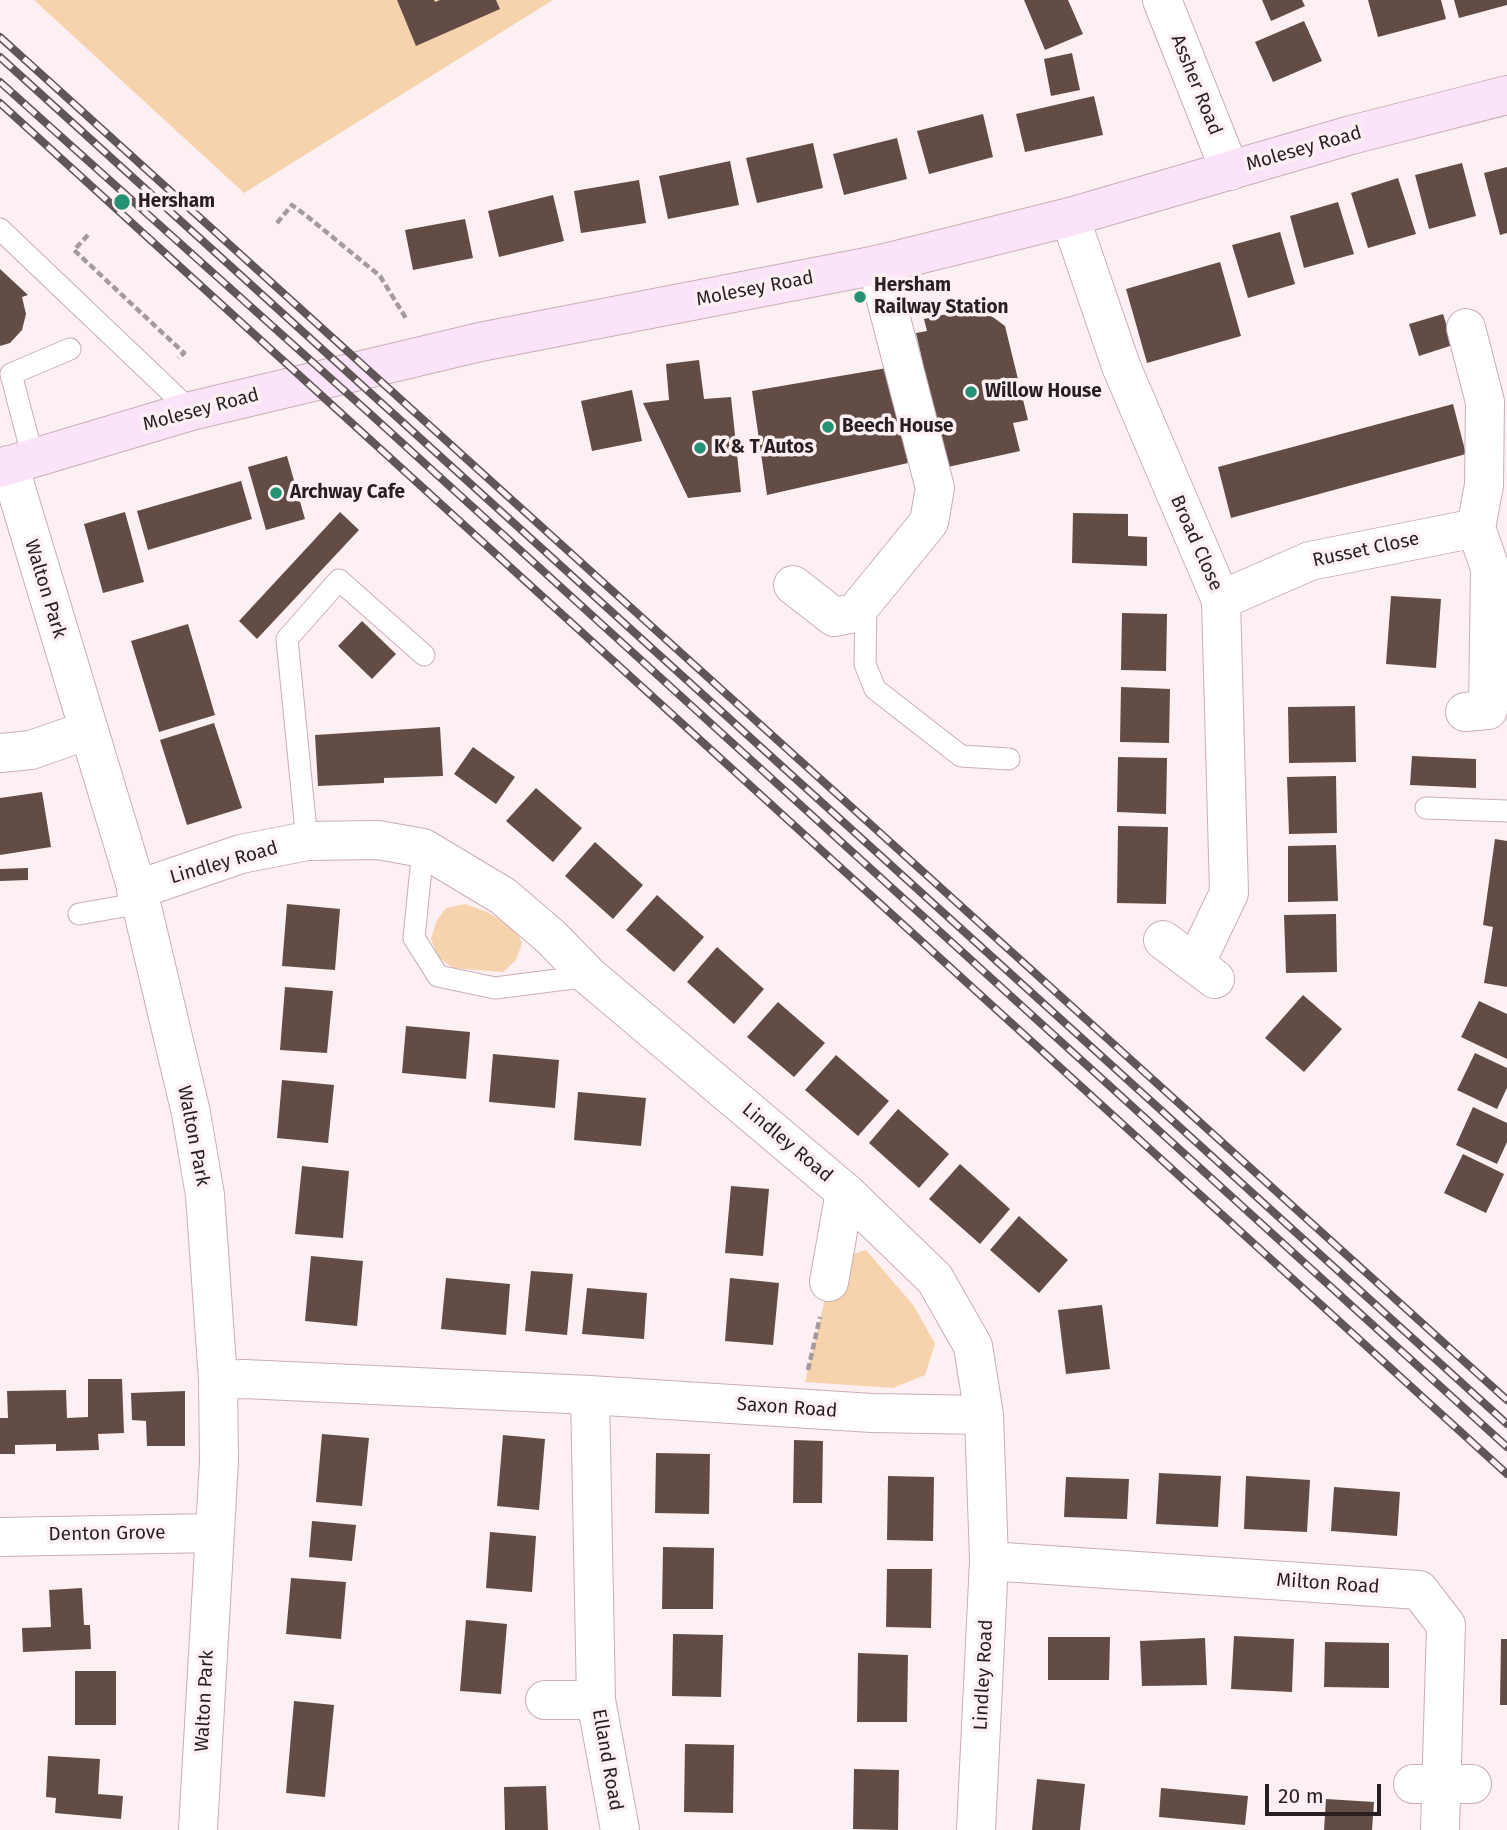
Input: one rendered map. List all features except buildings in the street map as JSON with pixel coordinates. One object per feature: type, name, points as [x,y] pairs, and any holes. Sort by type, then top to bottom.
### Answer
[{"type":"street","name":"Assher Road","points":[[1162,0],[1230,171]]},
{"type":"street","name":"Molesey Road","points":[[14,464],[191,411],[480,342],[877,265],[1070,217],[1351,135],[1507,95]]},
{"type":"street","name":"Broad Close","points":[[1070,217],[1121,366],[1221,600],[1229,893],[1205,971],[1163,940]]},
{"type":"street","points":[[793,585],[834,617],[855,612],[929,522],[935,488],[877,265]]},
{"type":"street","points":[[1465,712],[1488,710],[1490,568],[1476,528],[1484,485],[1485,402],[1466,328]]},
{"type":"street","name":"Walton Park","points":[[14,464],[88,730],[139,896],[191,1113],[205,1195],[218,1380],[219,1461],[198,1830]]},
{"type":"street","name":"Russet Close","points":[[1221,600],[1310,561],[1476,528]]},
{"type":"street","points":[[0,753],[32,750],[88,730]]},
{"type":"street","name":"Lindley Road","points":[[139,896],[241,855],[307,841],[378,840],[423,848],[503,896],[551,937],[589,976],[845,1192],[935,1279],[973,1346],[984,1415],[989,1561],[976,1830]]},
{"type":"street","points":[[829,1282],[845,1192]]},
{"type":"street","name":"Saxon Road","points":[[218,1380],[590,1395],[872,1413],[984,1415]]},
{"type":"street","points":[[590,1395],[596,1700]]},
{"type":"street","name":"Denton Grove","points":[[0,1536],[214,1533]]},
{"type":"street","name":"Milton Road","points":[[989,1561],[1419,1590],[1446,1625],[1440,1830]]},
{"type":"street","name":"Elland Road","points":[[545,1700],[596,1700],[620,1830]]},
{"type":"lane","points":[[0,229],[191,411]]},
{"type":"lane","points":[[14,464],[11,374],[70,349]]},
{"type":"lane","points":[[307,841],[287,639],[339,580],[424,655]]},
{"type":"lane","points":[[866,600],[865,664],[875,689],[961,756],[1009,759]]},
{"type":"lane","points":[[1426,808],[1507,811]]},
{"type":"lane","points":[[423,848],[414,938],[438,976],[495,988],[589,976]]},
{"type":"lane","points":[[79,914],[139,896]]},
{"type":"path","points":[[277,223],[292,205],[380,276],[428,354]]},
{"type":"path","points":[[89,234],[74,250],[184,353]]},
{"type":"path","points":[[798,1408],[829,1282]]},
{"type":"shaded area","points":[[34,0],[553,0],[244,193]]},
{"type":"shaded area","points":[[465,904],[487,912],[515,928],[522,943],[516,960],[503,972],[453,968],[438,957],[431,939],[436,922],[446,908]]},
{"type":"shaded area","points":[[866,1250],[914,1306],[935,1344],[925,1375],[893,1388],[805,1382],[829,1282],[848,1255]]},
{"type":"railway","points":[[0,37],[1507,1400]]},
{"type":"railway","points":[[0,57],[1507,1424]]},
{"type":"railway","points":[[0,82],[367,411],[1507,1447]]},
{"type":"railway","points":[[0,103],[1507,1474]]},
{"type":"place","name":"Hersham","points":[[122,202]]},
{"type":"place","name":"Hersham Railway Station","points":[[860,297]]},
{"type":"place","name":"Willow House","points":[[971,392]]},
{"type":"place","name":"Beech House","points":[[828,427]]},
{"type":"place","name":"K & T Autos","points":[[700,448]]},
{"type":"place","name":"Archway Cafe","points":[[276,493]]}]
